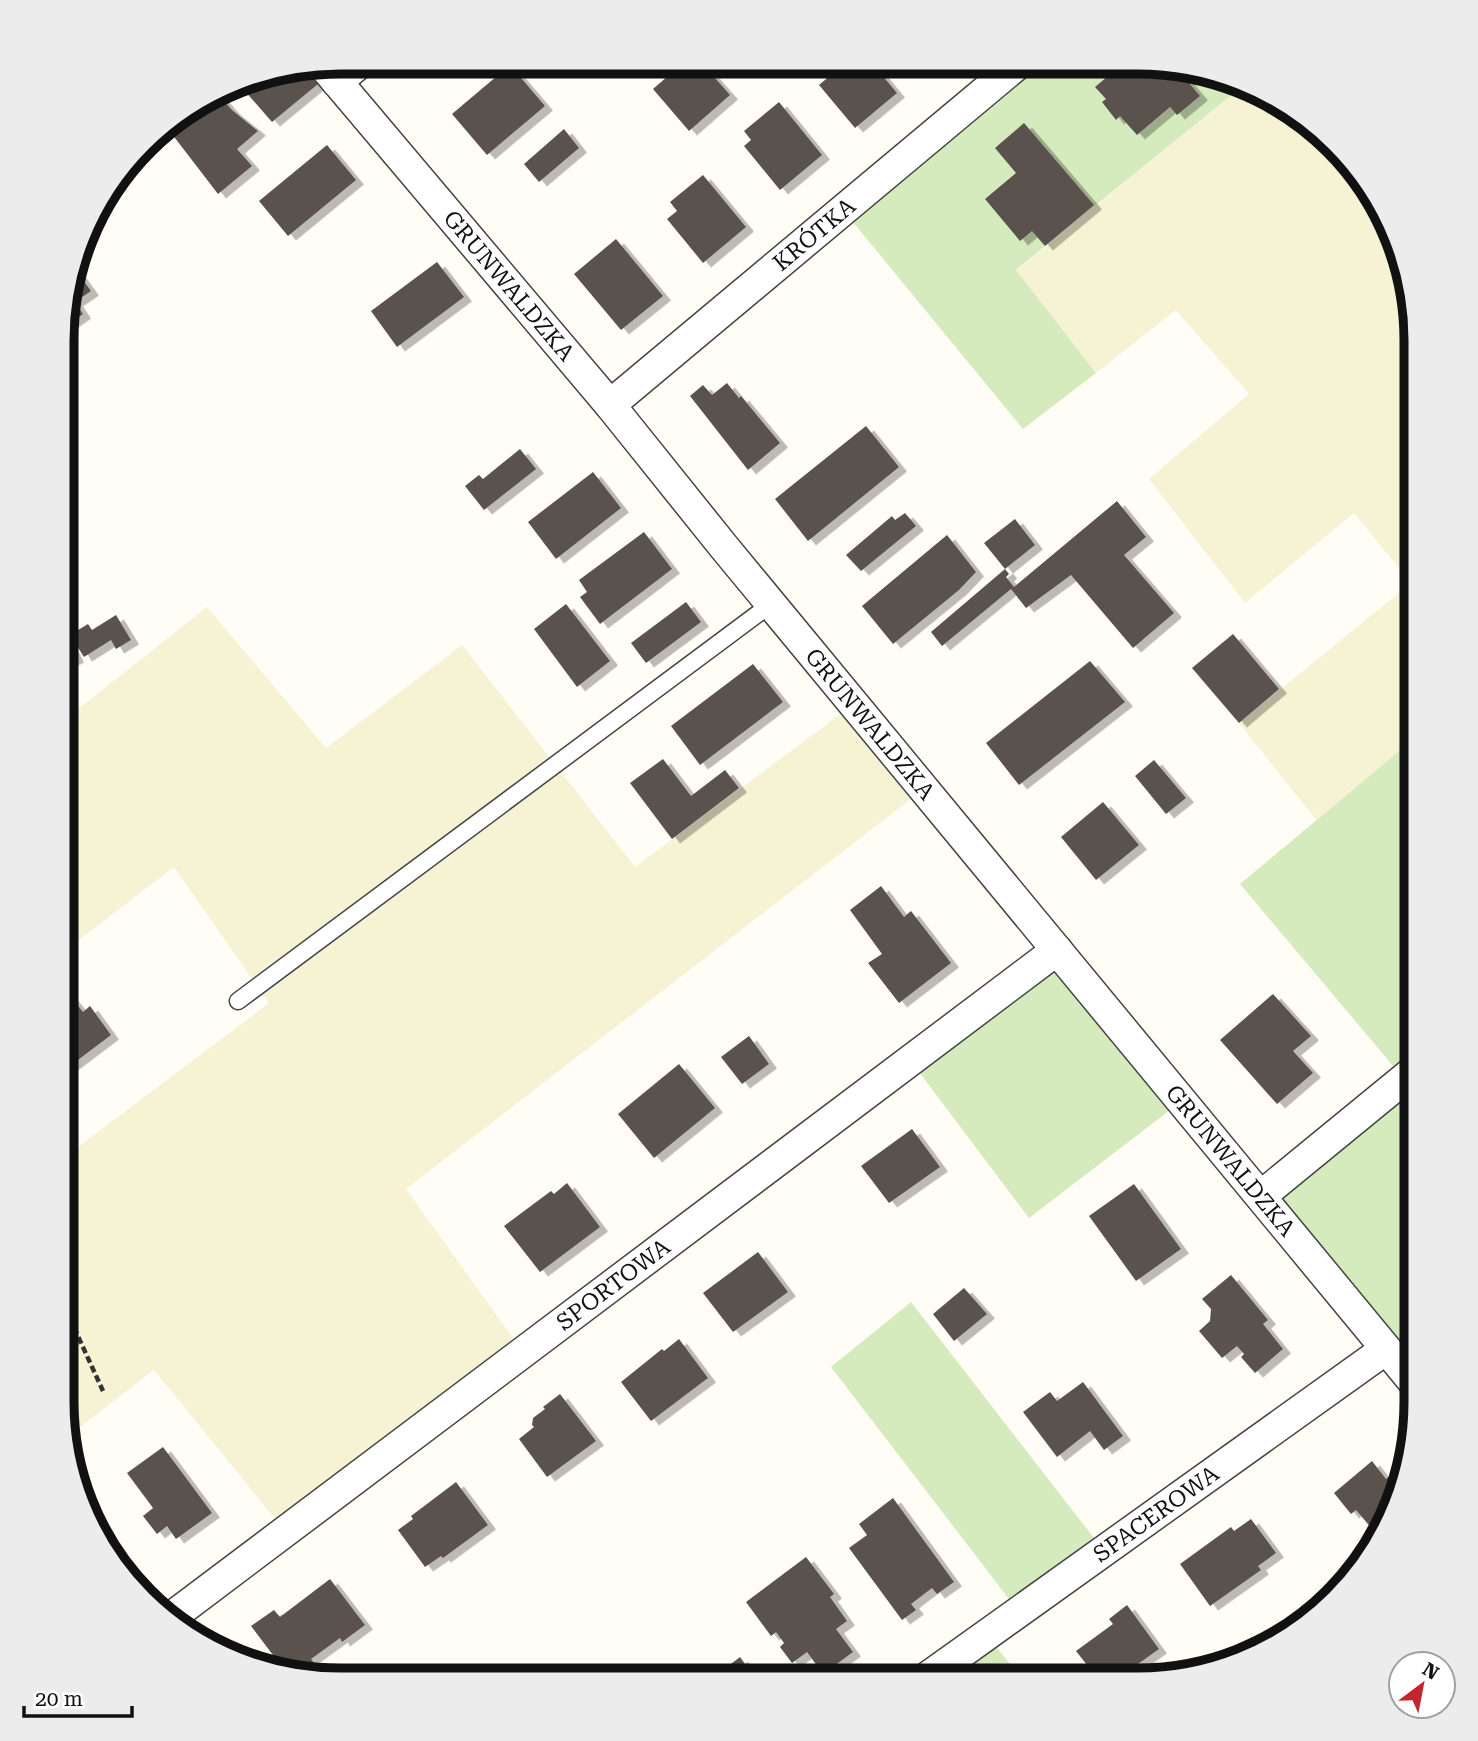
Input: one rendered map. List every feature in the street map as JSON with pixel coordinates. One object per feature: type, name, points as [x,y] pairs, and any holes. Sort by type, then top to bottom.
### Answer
[{"type":"street","name":"GRUNWALDZKA","points":[[331,74],[610,405],[1404,1371]]},
{"type":"street","name":"KRÓTKA","points":[[610,405],[1006,74]]},
{"type":"street","name":"SPORTOWA","points":[[178,1612],[1057,950]]},
{"type":"street","points":[[1261,1196],[1404,1079]]},
{"type":"street","name":"SPACEROWA","points":[[940,1668],[1386,1349]]},
{"type":"lane","points":[[238,1001],[771,604]]},
{"type":"path","points":[[74,1327],[103,1391]]},
{"type":"shaded area","points":[[1235,92],[1286,118],[1327,151],[1360,192],[1377,222],[1395,271],[1404,322],[1404,574],[1354,513],[1245,603],[1149,479],[1249,394],[1176,310],[1096,373],[1016,271]]},
{"type":"shaded area","points":[[1404,589],[1404,747],[1316,820],[1239,723]]},
{"type":"shaded area","points":[[207,607],[326,748],[462,645],[635,867],[854,704],[924,789],[406,1189],[523,1352],[285,1531],[154,1370],[75,1431],[74,1150],[269,1003],[174,867],[74,944],[74,712]]},
{"type":"green space","points":[[1006,74],[1156,74],[1190,79],[1235,92],[1016,270],[1096,373],[1023,429],[843,210]]},
{"type":"green space","points":[[1404,747],[1404,1079],[1240,884]]},
{"type":"green space","points":[[1057,950],[1182,1101],[1029,1218],[910,1060]]},
{"type":"green space","points":[[1404,1079],[1404,1370],[1261,1196]]},
{"type":"green space","points":[[911,1302],[1104,1551],[1019,1612],[831,1367]]},
{"type":"green space","points":[[987,1635],[1013,1668],[940,1668]]},
{"type":"building","points":[[499,74],[518,74],[545,106],[487,155],[452,114]]},
{"type":"building","points":[[670,74],[712,74],[730,95],[689,131],[653,89]]},
{"type":"building","points":[[832,74],[881,74],[897,93],[855,128],[819,85]]},
{"type":"building","points":[[1110,74],[1156,74],[1185,78],[1200,96],[1177,115],[1170,107],[1137,135],[1120,116],[1116,120],[1102,102],[1106,99],[1095,87]]},
{"type":"building","points":[[309,75],[318,84],[272,122],[245,91]]},
{"type":"building","points":[[224,100],[258,131],[237,149],[252,166],[218,194],[172,134],[192,118]]},
{"type":"building","points":[[779,102],[822,155],[780,190],[744,146],[751,140],[744,131]]},
{"type":"building","points":[[1024,123],[1094,205],[1045,246],[1032,231],[1020,241],[985,199],[1016,173],[995,148]]},
{"type":"building","points":[[564,129],[579,148],[539,182],[524,164]]},
{"type":"building","points":[[327,145],[356,180],[288,236],[259,201]]},
{"type":"building","points":[[703,175],[746,227],[703,263],[667,219],[677,211],[670,202]]},
{"type":"building","points":[[616,239],[663,296],[621,330],[574,274]]},
{"type":"building","points":[[437,262],[464,297],[397,347],[371,311]]},
{"type":"building","points":[[81,278],[91,291],[77,301]]},
{"type":"building","points":[[76,304],[83,314],[74,321]]},
{"type":"building","points":[[727,383],[780,443],[748,470],[690,396],[703,385],[712,395]]},
{"type":"building","points":[[866,426],[899,467],[808,541],[775,499]]},
{"type":"building","points":[[520,449],[536,469],[484,510],[465,486],[479,475],[483,479]]},
{"type":"building","points":[[593,472],[621,508],[556,559],[528,522]]},
{"type":"building","points":[[1117,501],[1146,537],[1124,555],[1174,613],[1133,648],[1071,575],[1026,608],[1011,589],[942,646],[931,632],[1005,569],[1009,574],[1006,577],[1014,587]]},
{"type":"building","points":[[905,513],[916,526],[861,571],[846,555],[892,516],[895,520]]},
{"type":"building","points":[[1015,519],[1035,545],[1005,569],[984,543]]},
{"type":"building","points":[[644,532],[672,569],[600,624],[580,597],[587,592],[579,580]]},
{"type":"building","points":[[947,535],[976,572],[959,590],[893,644],[862,606]]},
{"type":"building","points":[[686,602],[701,622],[646,663],[631,643]]},
{"type":"building","points":[[566,604],[610,661],[577,687],[534,629]]},
{"type":"building","points":[[116,615],[131,640],[116,649],[111,640],[84,657],[74,641],[74,633],[88,624],[92,630]]},
{"type":"building","points":[[1233,634],[1279,689],[1239,723],[1192,668]]},
{"type":"building","points":[[1090,661],[1125,702],[1019,785],[986,743]]},
{"type":"building","points":[[753,664],[783,702],[700,765],[671,726]]},
{"type":"building","points":[[663,759],[691,796],[725,770],[739,788],[672,839],[630,783]]},
{"type":"building","points":[[1154,760],[1186,798],[1166,814],[1135,776]]},
{"type":"building","points":[[1103,802],[1139,845],[1096,880],[1061,837]]},
{"type":"building","points":[[881,886],[904,917],[911,911],[951,963],[899,1003],[868,963],[882,954],[850,910]]},
{"type":"building","points":[[1273,994],[1311,1036],[1293,1051],[1313,1073],[1277,1104],[1220,1040]]},
{"type":"building","points":[[74,1001],[83,1012],[90,1006],[111,1035],[74,1063]]},
{"type":"building","points":[[749,1036],[769,1064],[742,1084],[721,1057]]},
{"type":"building","points":[[679,1064],[715,1108],[654,1158],[618,1114]]},
{"type":"building","points":[[912,1129],[940,1167],[889,1203],[861,1166]]},
{"type":"building","points":[[567,1183],[600,1227],[540,1272],[504,1226],[551,1191],[554,1194]]},
{"type":"building","points":[[1134,1184],[1181,1249],[1136,1281],[1089,1216]]},
{"type":"building","points":[[758,1252],[788,1292],[733,1332],[703,1293]]},
{"type":"building","points":[[1231,1275],[1268,1320],[1263,1324],[1283,1349],[1255,1373],[1241,1357],[1244,1354],[1237,1346],[1222,1358],[1199,1331],[1210,1321],[1211,1309],[1202,1299]]},
{"type":"building","points":[[964,1288],[987,1314],[954,1341],[933,1314]]},
{"type":"building","points":[[679,1339],[708,1378],[651,1421],[621,1382]]},
{"type":"building","points":[[1083,1382],[1123,1436],[1104,1450],[1090,1431],[1057,1457],[1023,1412],[1050,1392],[1057,1401]]},
{"type":"building","points":[[560,1394],[596,1441],[547,1477],[519,1439],[534,1427],[533,1418],[545,1409],[543,1407]]},
{"type":"building","points":[[163,1447],[212,1513],[176,1539],[167,1526],[157,1534],[143,1516],[153,1508],[127,1473]]},
{"type":"building","points":[[1372,1461],[1386,1479],[1393,1476],[1372,1529],[1356,1510],[1351,1514],[1334,1493]]},
{"type":"building","points":[[456,1482],[488,1525],[443,1558],[441,1556],[425,1567],[398,1530],[413,1519],[411,1516]]},
{"type":"building","points":[[893,1498],[954,1582],[937,1594],[932,1588],[911,1604],[916,1610],[902,1620],[849,1548],[867,1535],[859,1524]]},
{"type":"building","points":[[1251,1519],[1276,1553],[1258,1566],[1261,1570],[1210,1606],[1180,1564],[1231,1527],[1234,1531]]},
{"type":"building","points":[[806,1557],[834,1594],[830,1597],[847,1621],[836,1629],[853,1652],[831,1668],[819,1668],[807,1652],[792,1663],[780,1647],[784,1643],[776,1632],[771,1636],[746,1602]]},
{"type":"building","points":[[330,1579],[365,1625],[342,1642],[340,1638],[311,1659],[314,1663],[311,1666],[276,1659],[251,1626],[274,1610],[280,1617]]},
{"type":"building","points":[[1127,1605],[1159,1649],[1132,1668],[1089,1668],[1076,1651],[1113,1624],[1109,1619]]},
{"type":"building","points":[[740,1657],[748,1668],[726,1668]]}]
